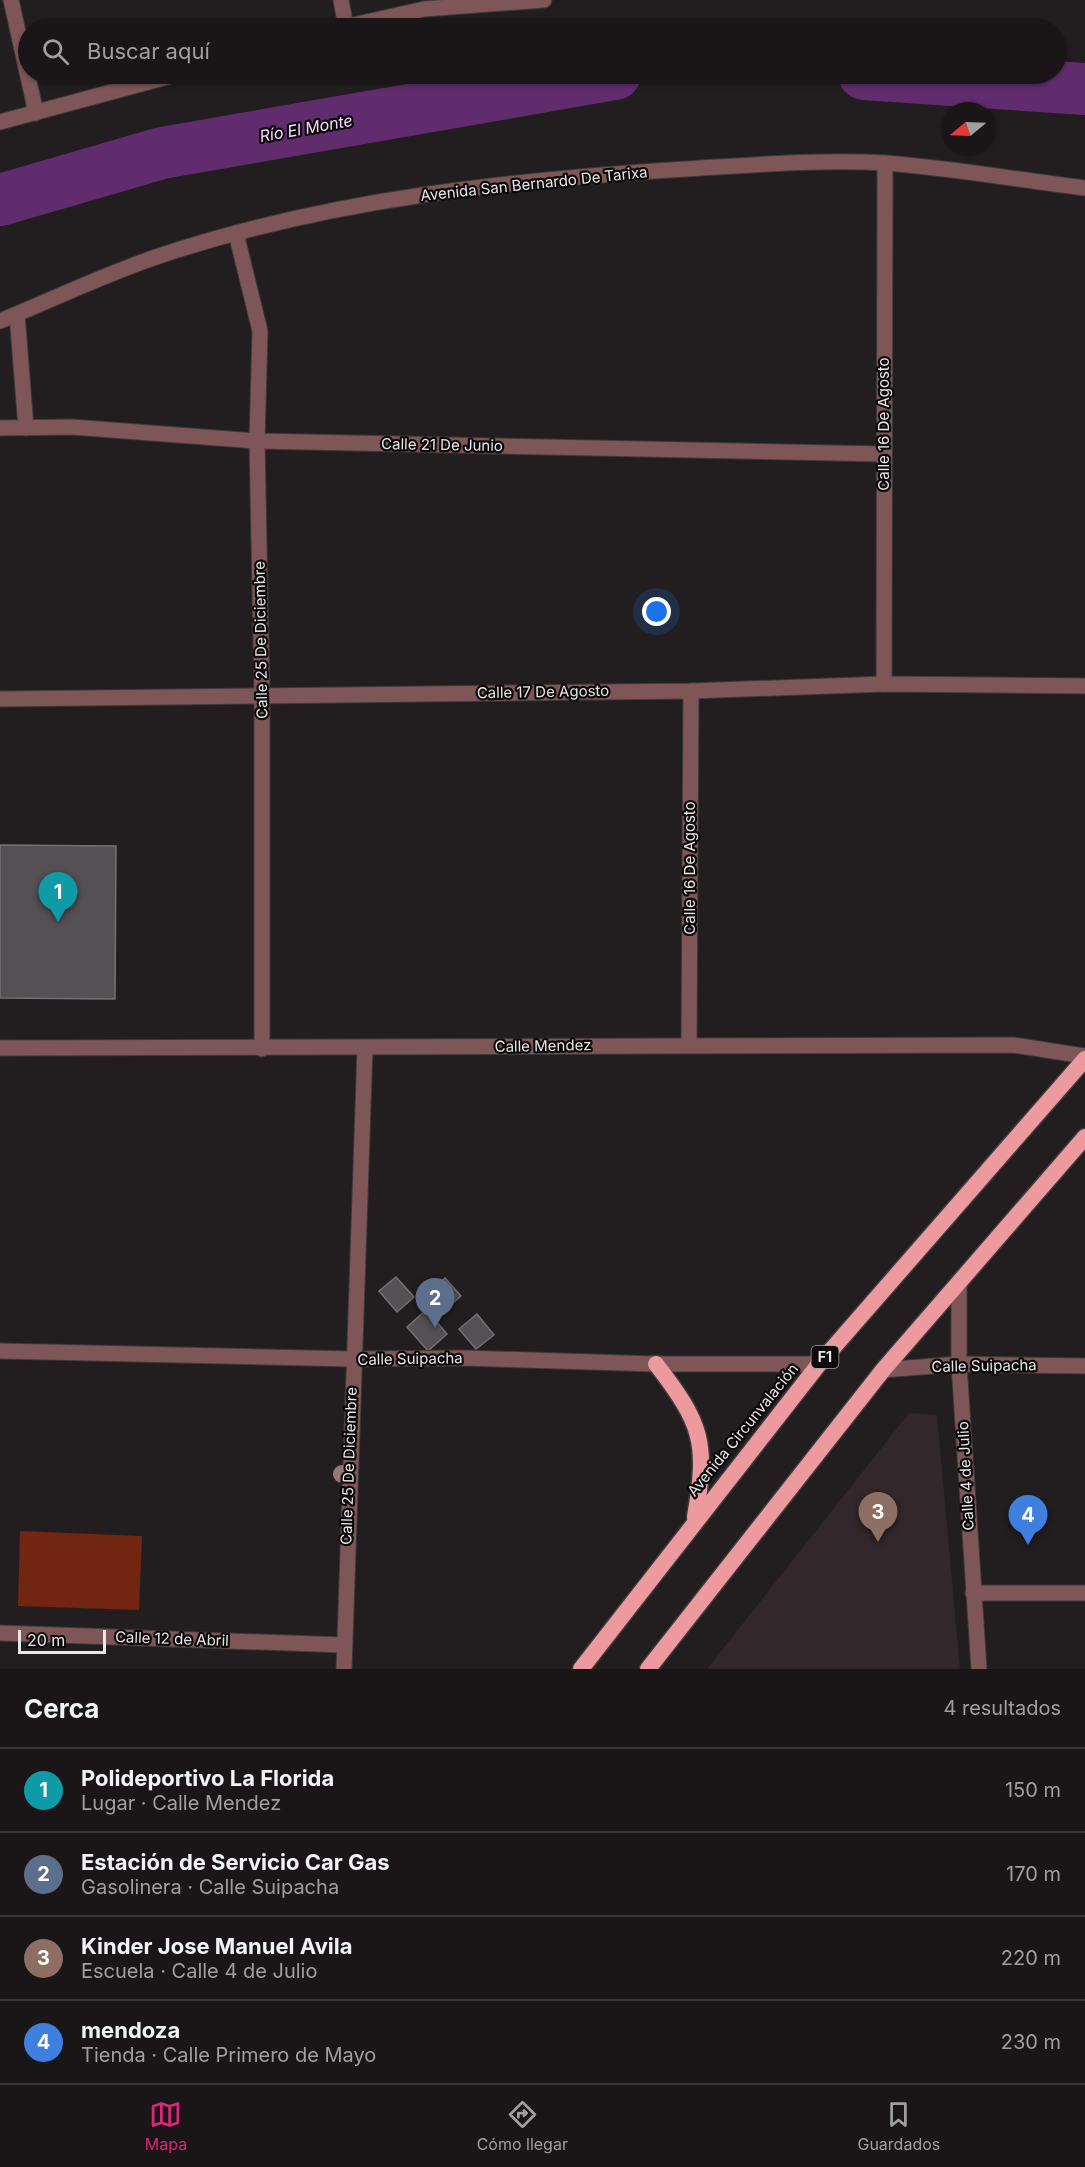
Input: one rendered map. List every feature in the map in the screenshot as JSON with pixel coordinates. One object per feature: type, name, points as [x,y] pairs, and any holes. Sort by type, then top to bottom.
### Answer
[{"type":"highway","name":"Avenida Circunvalación","points":[[581,1669],[819,1364],[1085,1057]]},
{"type":"highway","points":[[648,1669],[883,1370],[1085,1137]]},
{"type":"highway","points":[[656,1364],[684,1400],[701,1439],[702,1474],[695,1520]]},
{"type":"street","points":[[11,0],[18,32]]},
{"type":"street","points":[[341,0],[342,18]]},
{"type":"street","points":[[386,18],[424,9],[544,0]]},
{"type":"street","points":[[30,84],[36,113]]},
{"type":"street","points":[[0,122],[142,84]]},
{"type":"street","name":"Avenida San Bernardo De Tarixa","points":[[0,321],[164,254],[236,233],[321,213],[466,189],[725,167],[885,163],[1085,188]]},
{"type":"street","name":"Calle 16 De Agosto","points":[[884,684],[885,163]]},
{"type":"street","name":"Calle 25 De Diciembre","points":[[236,233],[260,332],[257,441],[262,696],[262,1049]]},
{"type":"street","points":[[17,314],[26,428]]},
{"type":"street","name":"Calle 21 De Junio","points":[[0,428],[72,427],[257,441],[884,454]]},
{"type":"street","name":"Calle 17 De Agosto","points":[[0,699],[691,691],[884,684],[1085,686]]},
{"type":"street","name":"Calle 16 De Agosto","points":[[689,1045],[691,691]]},
{"type":"street","name":"Calle Mendez","points":[[0,1048],[1013,1045],[1085,1057]]},
{"type":"street","name":"Calle 25 De Diciembre","points":[[344,1669],[352,1359],[365,1048]]},
{"type":"street","name":"Calle 4 de Julio","points":[[959,1283],[959,1364],[979,1669]]},
{"type":"street","name":"Calle Suipacha","points":[[0,1351],[352,1359],[464,1358],[656,1364],[819,1364]]},
{"type":"street","name":"Calle Suipacha","points":[[883,1370],[959,1364],[1085,1366]]},
{"type":"street","points":[[973,1593],[1085,1593]]},
{"type":"street","name":"Calle 12 de Abril","points":[[0,1634],[344,1645]]},
{"type":"shaded area","points":[[909,1413],[937,1415],[960,1669],[707,1669]]},
{"type":"shaded area","points":[[20,1531],[142,1536],[139,1610],[18,1606]]},
{"type":"building","points":[[0,845],[116,846],[115,999],[0,998]]},
{"type":"building","points":[[396,1277],[414,1297],[397,1312],[379,1291]]},
{"type":"building","points":[[445,1278],[461,1296],[441,1313],[425,1295]]},
{"type":"building","points":[[426,1310],[447,1334],[428,1351],[407,1327]]},
{"type":"building","points":[[477,1314],[494,1335],[476,1349],[459,1329]]},
{"type":"waterway","name":"Río El Monte","points":[[0,200],[162,153],[558,84]]},
{"type":"waterway","name":"Río El Monte","points":[[1011,84],[1085,89]]},
{"type":"place","name":"Polideportivo La Florida","points":[[58,922]]},
{"type":"place","name":"Estación de Servicio Car Gas","points":[[435,1328]]},
{"type":"place","name":"Kinder Jose Manuel Avila","points":[[878,1542]]},
{"type":"place","name":"mendoza","points":[[1028,1545]]}]
